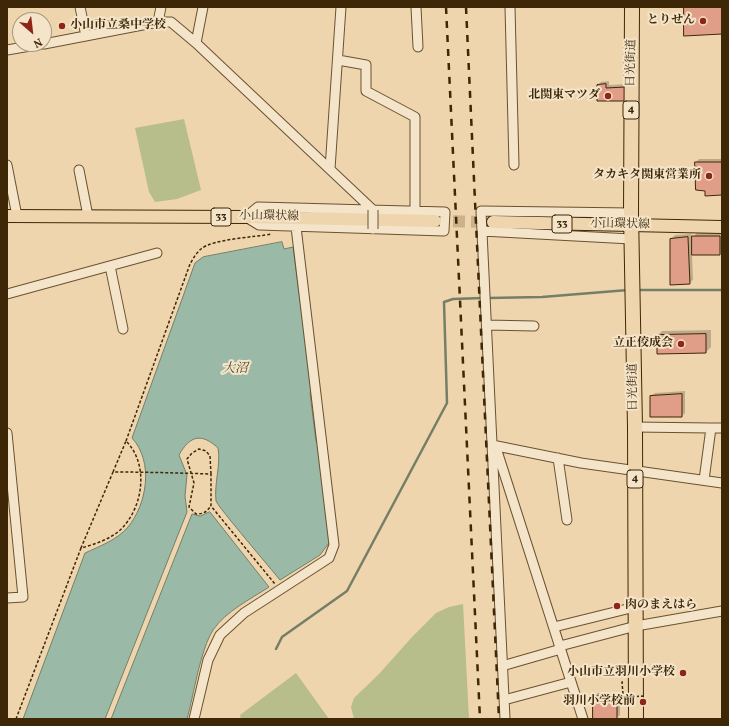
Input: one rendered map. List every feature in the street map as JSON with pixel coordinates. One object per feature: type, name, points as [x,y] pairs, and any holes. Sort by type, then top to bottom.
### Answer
[{"type":"highway","name":"日光街道","points":[[632,7],[631,226],[635,427],[636,719]]},
{"type":"main road","name":"小山環状線","points":[[12,216],[246,217],[436,221]]},
{"type":"main road","name":"小山環状線","points":[[493,222],[722,227]]},
{"type":"street","points":[[80,7],[86,36]]},
{"type":"street","points":[[158,22],[161,7]]},
{"type":"street","points":[[196,43],[203,7]]},
{"type":"street","points":[[330,169],[341,7]]},
{"type":"street","points":[[416,7],[418,47]]},
{"type":"street","points":[[510,7],[514,165]]},
{"type":"street","points":[[52,42],[158,22],[171,22],[196,43],[373,210],[373,229]]},
{"type":"street","points":[[338,60],[366,65],[366,91],[415,117],[415,211]]},
{"type":"street","points":[[7,165],[12,216]]},
{"type":"street","points":[[79,170],[88,216]]},
{"type":"street","points":[[258,207],[415,211],[445,212],[444,231],[259,225],[246,217],[258,207]]},
{"type":"street","points":[[505,719],[481,211],[631,226]]},
{"type":"street","points":[[482,231],[631,226]]},
{"type":"street","points":[[194,719],[208,660],[220,635],[244,613],[329,558],[334,545],[296,227]]},
{"type":"street","points":[[7,294],[157,253]]},
{"type":"street","points":[[110,266],[123,329]]},
{"type":"street","points":[[487,325],[534,326]]},
{"type":"street","points":[[635,427],[722,428]]},
{"type":"street","points":[[704,480],[710,428]]},
{"type":"street","points":[[7,433],[23,597],[7,598]]},
{"type":"street","points":[[492,445],[558,458],[722,483]]},
{"type":"street","points":[[492,445],[498,451],[583,719]]},
{"type":"street","points":[[558,458],[567,520]]},
{"type":"street","points":[[554,627],[635,607]]},
{"type":"street","points":[[502,666],[636,626],[722,612]]},
{"type":"street","points":[[504,700],[571,682]]},
{"type":"path","points":[[16,719],[81,548],[126,441],[190,264],[195,255],[202,248],[225,240],[279,234]]},
{"type":"path","points":[[81,548],[96,544],[124,526],[136,505],[140,487],[139,458],[133,447],[126,441]]},
{"type":"path","points":[[211,506],[206,512],[201,514],[196,514],[189,507],[194,483],[187,459],[192,453],[199,449],[206,451],[210,456],[211,506],[280,590]]},
{"type":"path","points":[[113,472],[211,474]]},
{"type":"path","points":[[626,697],[644,696]]},
{"type":"green space","points":[[184,119],[201,190],[177,199],[155,202],[149,192],[135,128]]},
{"type":"green space","points":[[463,604],[469,719],[354,719],[351,707],[354,698],[379,674],[436,613],[449,607]]},
{"type":"green space","points":[[296,673],[329,719],[241,719],[240,715]]},
{"type":"water","name":"大沼","points":[[282,242],[284,249],[293,247],[312,389],[310,393],[316,441],[320,447],[331,530],[329,543],[320,555],[280,580],[216,501],[219,461],[218,448],[202,438],[192,440],[187,443],[179,455],[187,475],[185,496],[187,512],[105,719],[23,719],[85,553],[108,542],[124,532],[135,518],[140,507],[145,483],[145,471],[139,448],[132,438],[195,263],[203,257]]},
{"type":"water","points":[[210,512],[269,587],[232,611],[218,623],[213,630],[204,649],[187,719],[111,719],[192,514],[200,516]]},
{"type":"building","name":"とりせん","points":[[684,7],[722,7],[722,34],[684,36]]},
{"type":"building","points":[[606,84],[606,88],[625,87],[625,101],[597,101],[597,85]]},
{"type":"building","name":"タカキタ関東営業所","points":[[695,162],[722,162],[722,195],[705,196],[705,191],[696,190]]},
{"type":"building","points":[[692,236],[720,236],[720,255],[692,255]]},
{"type":"building","points":[[688,237],[690,284],[670,285],[670,239]]},
{"type":"building","name":"立正佼成会","points":[[706,334],[706,353],[657,354],[657,335]]},
{"type":"building","points":[[682,394],[682,417],[650,417],[650,396]]},
{"type":"building","points":[[593,696],[617,696],[617,719],[593,719]]},
{"type":"waterway","points":[[488,298],[542,297],[628,290]]},
{"type":"waterway","points":[[637,290],[722,290]]},
{"type":"waterway","points":[[276,649],[282,637],[347,591],[447,403],[444,302],[453,299],[483,298]]},
{"type":"tunnel","points":[[435,221],[492,222]]},
{"type":"railway","points":[[446,7],[480,719]]},
{"type":"railway","points":[[466,7],[499,719]]},
{"type":"place","name":"とりせん","points":[[703,21]]},
{"type":"place","name":"小山市立桑中学校","points":[[62,26]]},
{"type":"place","name":"北関東マツダ","points":[[608,96]]},
{"type":"place","name":"タカキタ関東営業所","points":[[709,176]]},
{"type":"place","name":"立正佼成会","points":[[681,344]]},
{"type":"place","name":"肉のまえはら","points":[[617,606]]},
{"type":"place","name":"小山市立羽川小学校","points":[[683,673]]},
{"type":"place","name":"羽川小学校前","points":[[643,702]]}]
